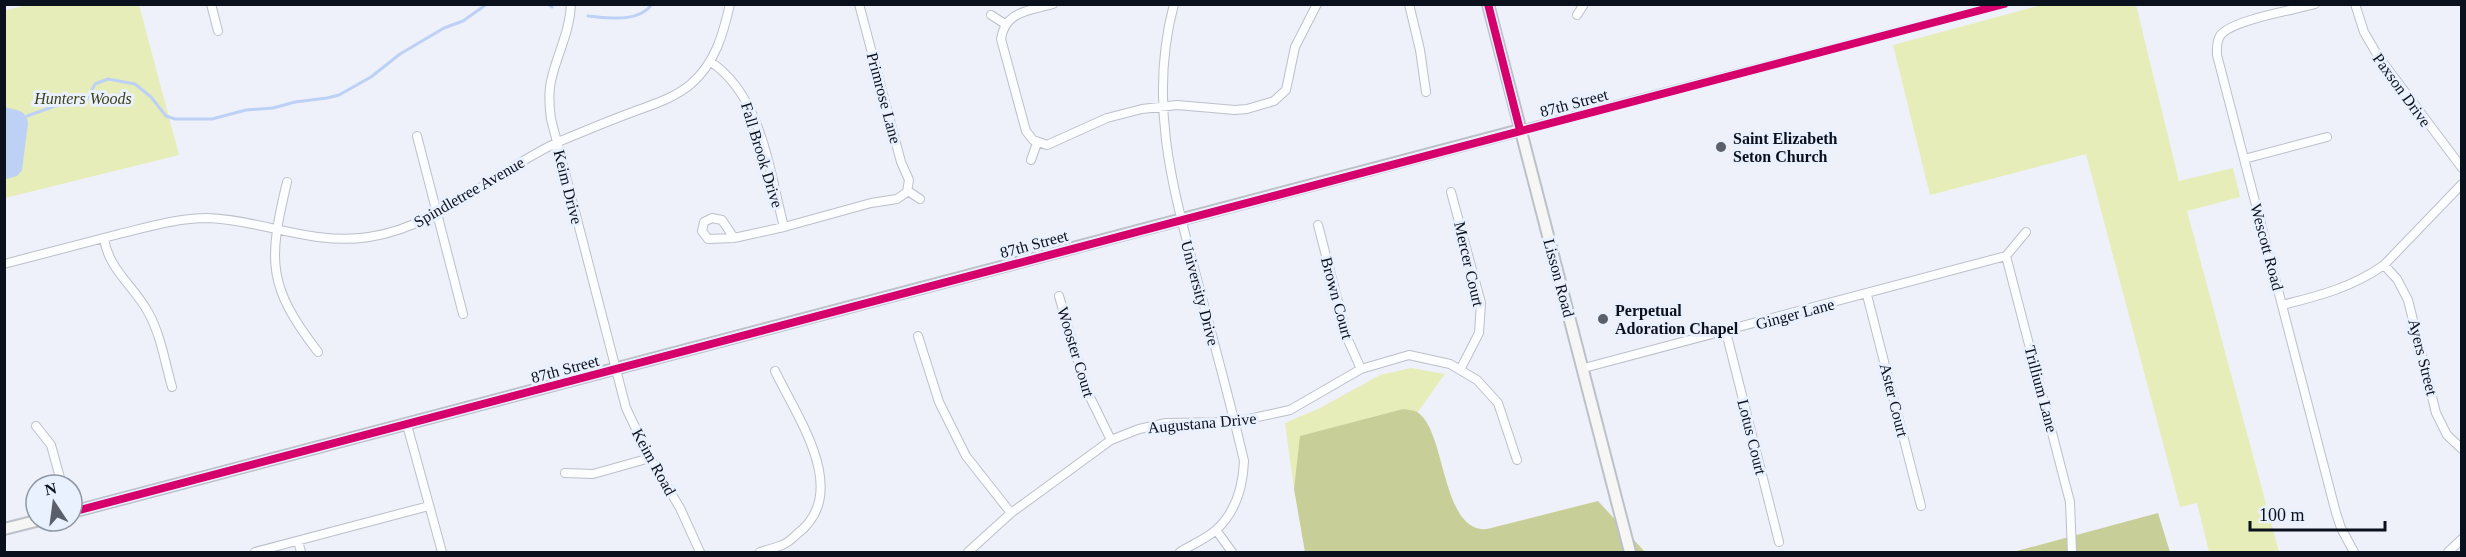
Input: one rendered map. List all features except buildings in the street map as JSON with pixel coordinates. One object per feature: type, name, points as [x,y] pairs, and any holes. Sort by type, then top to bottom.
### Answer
[{"type":"street","points":[[212,4],[218,31]]},
{"type":"street","name":"Keim Drive","points":[[571,4],[568,29],[550,89],[551,119],[615,370]]},
{"type":"street","name":"Spindletree Avenue","points":[[4,264],[188,219],[235,220],[325,239],[368,237],[406,228],[437,214],[556,143],[678,93],[697,78],[711,62],[723,34],[730,4]]},
{"type":"street","name":"Primrose Lane","points":[[859,4],[901,162],[909,180],[908,191]]},
{"type":"street","points":[[1053,4],[1018,14],[1005,24],[1001,39],[1022,122],[1029,136],[1037,142],[1052,144],[1086,126],[1121,114],[1162,107],[1196,106],[1241,110],[1267,104],[1279,98],[1286,90],[1292,56],[1299,35],[1317,4]]},
{"type":"street","name":"University Drive","points":[[1174,4],[1164,61],[1162,107],[1166,153],[1181,220],[1244,461],[1243,481],[1235,506],[1216,530],[1180,552]]},
{"type":"street","points":[[1409,4],[1420,50],[1426,92]]},
{"type":"street","name":"Lisson Road","points":[[1488,4],[1630,552]]},
{"type":"street","points":[[1577,15],[1584,4]]},
{"type":"street","name":"87th Street","points":[[84,509],[2004,4]]},
{"type":"street","name":"Wescott Road","points":[[2315,4],[2235,26],[2220,35],[2217,48],[2219,66],[2336,513],[2354,552]]},
{"type":"street","name":"Paxson Drive","points":[[2355,4],[2364,32],[2378,56],[2462,168]]},
{"type":"street","points":[[991,15],[1005,24]]},
{"type":"street","name":"Fall Brook Drive","points":[[711,62],[737,85],[753,115],[784,227]]},
{"type":"street","points":[[417,136],[463,314]]},
{"type":"street","points":[[2244,159],[2327,137]]},
{"type":"street","points":[[1031,160],[1037,142]]},
{"type":"street","points":[[287,182],[275,229],[274,263],[285,304],[318,352]]},
{"type":"street","points":[[2282,305],[2345,288],[2384,265],[2462,184]]},
{"type":"street","points":[[734,238],[871,203],[897,200],[908,191],[920,199]]},
{"type":"street","name":"Mercer Court","points":[[1451,192],[1481,303],[1479,333],[1461,369]]},
{"type":"street","name":"Brown Court","points":[[1318,225],[1348,340],[1361,369]]},
{"type":"street","points":[[2006,256],[2026,232]]},
{"type":"street","points":[[104,238],[112,264],[141,301],[153,322],[172,387]]},
{"type":"street","name":"Ginger Lane","points":[[1584,368],[1867,295],[2006,256]]},
{"type":"street","name":"Trillium Lane","points":[[2006,256],[2070,502],[2072,552]]},
{"type":"street","name":"Ayers Street","points":[[2384,265],[2397,279],[2408,300],[2436,412],[2447,435],[2462,449]]},
{"type":"street","name":"Aster Court","points":[[1867,295],[1921,506]]},
{"type":"street","name":"Wooster Court","points":[[1059,296],[1082,380],[1112,440]]},
{"type":"street","name":"Lotus Court","points":[[1726,332],[1779,542]]},
{"type":"street","points":[[918,336],[939,402],[966,456],[1011,513]]},
{"type":"street","name":"Augustana Drive","points":[[968,552],[1011,513],[1112,440],[1139,429],[1167,423],[1235,423],[1290,410],[1361,369],[1409,355],[1435,359],[1461,369],[1477,380],[1498,403],[1517,460]]},
{"type":"street","name":"Keim Road","points":[[615,370],[626,408],[650,458],[680,508],[700,552]]},
{"type":"street","points":[[760,552],[784,545],[803,530],[817,510],[822,489],[818,465],[808,439],[775,371]]},
{"type":"street","points":[[407,425],[442,552]]},
{"type":"street","points":[[36,426],[51,445],[59,473]]},
{"type":"street","points":[[565,473],[593,474],[650,458]]},
{"type":"street","points":[[255,552],[429,506]]},
{"type":"street","points":[[4,529],[24,524]]},
{"type":"street","points":[[1216,530],[1232,552]]},
{"type":"street","points":[[2448,552],[2462,539]]},
{"type":"street","points":[[298,542],[301,552]]},
{"type":"green space","name":"Hunters Woods","points":[[30,4],[139,5],[179,155],[5,198],[4,11]]},
{"type":"green space","points":[[2045,4],[2136,5],[2179,181],[2233,168],[2240,197],[2187,211],[2279,552],[2209,552],[2197,503],[2180,507],[2086,154],[1930,195],[1893,45]]},
{"type":"green space","points":[[1411,368],[1445,374],[1417,413],[1403,409],[1301,436],[1294,489],[1285,423],[1320,408],[1380,375]]},
{"type":"green space","points":[[1403,409],[1417,412],[1426,421],[1458,511],[1468,523],[1486,529],[1598,501],[1645,552],[1305,552],[1294,489],[1300,436]]},
{"type":"green space","points":[[2158,513],[2170,552],[2013,552]]},
{"type":"water","points":[[4,107],[26,115],[28,123],[22,170],[17,176],[6,179]]},
{"type":"waterway","points":[[27,116],[55,106],[85,103],[95,84],[108,79],[135,84],[151,97],[166,116],[175,119],[212,119],[246,110],[273,108],[295,102],[327,98],[339,95],[371,77],[400,54],[444,28],[463,21],[487,4]]},
{"type":"waterway","points":[[548,4],[552,7]]},
{"type":"waterway","points":[[588,16],[631,17],[646,10],[652,4]]},
{"type":"cycle path","points":[[1488,4],[1520,130]]},
{"type":"cycle path","points":[[84,509],[2004,4]]},
{"type":"place","name":"Saint Elizabeth Seton Church","points":[[1721,147]]},
{"type":"place","name":"Perpetual Adoration Chapel","points":[[1603,319]]}]
